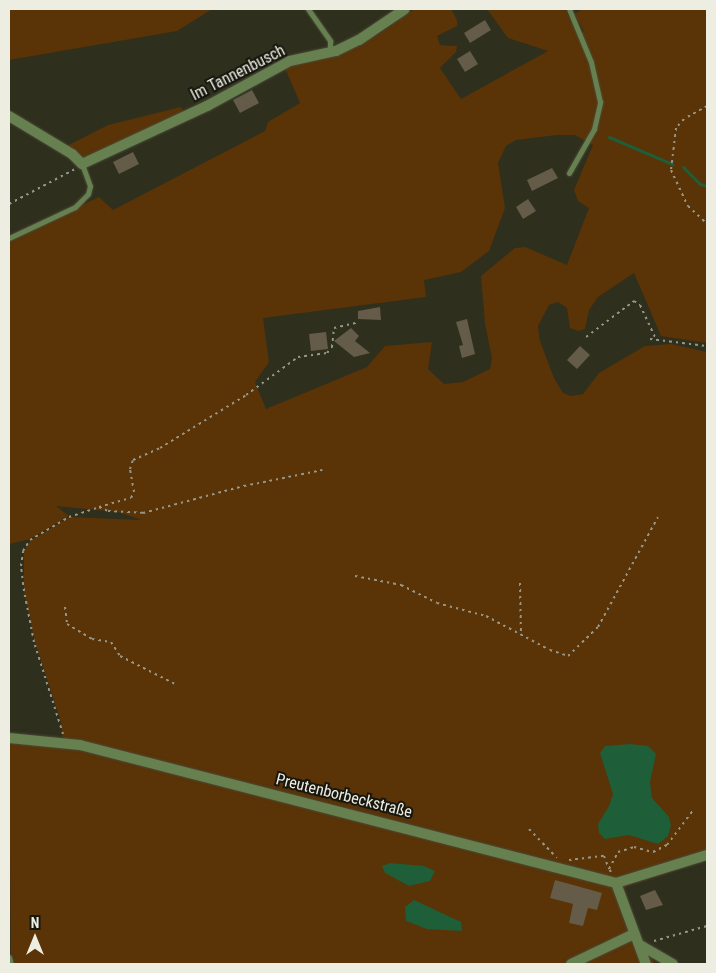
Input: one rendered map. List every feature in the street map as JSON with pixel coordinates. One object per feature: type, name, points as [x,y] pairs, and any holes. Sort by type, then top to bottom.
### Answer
[{"type":"street","name":"Im Tannenbusch","points":[[82,164],[208,106],[290,61],[330,53],[359,40],[405,9]]},
{"type":"street","points":[[9,116],[72,154],[82,164]]},
{"type":"street","name":"Preutenborbeckstraße","points":[[9,738],[63,742],[616,883]]},
{"type":"street","points":[[646,964],[616,883],[707,855]]},
{"type":"street","points":[[571,964],[634,934]]},
{"type":"street","points":[[640,945],[673,964]]},
{"type":"lane","points":[[308,9],[330,41],[330,53]]},
{"type":"lane","points":[[569,9],[591,62],[600,102],[594,128],[569,173]]},
{"type":"lane","points":[[9,238],[75,207],[88,194],[90,186],[82,164]]},
{"type":"lane","points":[[9,957],[11,964]]},
{"type":"path","points":[[707,106],[684,119],[676,128],[671,170],[688,206],[707,224]]},
{"type":"path","points":[[9,204],[82,164]]},
{"type":"path","points":[[586,337],[634,301],[640,305],[656,339]]},
{"type":"path","points":[[63,742],[61,722],[34,642],[21,566],[23,551],[30,540],[69,517],[131,498],[134,484],[130,469],[133,460],[140,454],[160,448],[231,404],[298,357],[327,353],[332,347],[334,328],[356,323]]},
{"type":"path","points":[[650,339],[707,346]]},
{"type":"path","points":[[99,507],[108,511],[144,514],[244,486],[322,470]]},
{"type":"path","points":[[355,576],[401,586],[437,603],[486,616],[568,656],[598,627],[658,517]]},
{"type":"path","points":[[520,584],[521,634]]},
{"type":"path","points":[[65,607],[67,624],[92,639],[111,642],[120,656],[174,684]]},
{"type":"path","points":[[609,869],[618,852],[634,847],[653,852],[668,844],[694,809]]},
{"type":"path","points":[[529,829],[558,859],[578,860],[604,856],[616,883]]},
{"type":"path","points":[[640,945],[707,926]]},
{"type":"shaded area","points":[[9,9],[212,9],[177,31],[9,60]]},
{"type":"shaded area","points":[[414,9],[451,9],[457,20],[457,26],[437,36],[440,45],[457,46],[456,52],[440,68],[461,99],[548,51],[508,38],[487,9],[565,9],[578,35],[584,31],[574,14],[583,9],[707,9],[707,343],[661,336],[634,273],[598,297],[589,310],[585,329],[578,331],[570,328],[567,308],[558,302],[549,305],[538,326],[540,341],[554,378],[563,393],[571,396],[583,394],[599,373],[645,346],[671,344],[707,352],[707,860],[624,887],[639,937],[655,964],[11,964],[9,738],[63,741],[61,722],[35,642],[24,591],[24,551],[30,541],[69,517],[142,520],[118,512],[56,506],[69,516],[30,539],[9,544],[9,239],[99,197],[113,210],[265,131],[268,122],[300,103],[285,68],[346,51],[379,34]],"holes":[[[557,135],[575,135],[593,145],[574,190],[578,201],[589,208],[567,265],[525,247],[515,248],[481,276],[485,324],[492,358],[490,369],[463,382],[444,384],[428,369],[432,342],[385,346],[367,367],[266,409],[255,382],[269,362],[263,318],[426,297],[424,280],[461,272],[489,251],[505,208],[498,163],[506,146],[516,140]]]},
{"type":"shaded area","points":[[181,107],[186,116],[83,162],[67,146],[108,125]]},
{"type":"shaded area","points":[[630,744],[648,746],[656,754],[650,782],[652,798],[669,817],[671,826],[668,836],[658,844],[629,835],[605,839],[599,833],[598,824],[609,806],[613,794],[600,753],[605,746]]},
{"type":"shaded area","points":[[390,863],[424,866],[435,871],[430,881],[409,886],[385,873],[382,866]]},
{"type":"shaded area","points":[[414,900],[461,922],[462,931],[427,929],[406,921],[405,907]]},
{"type":"building","points":[[485,20],[491,30],[470,43],[464,33]]},
{"type":"building","points":[[470,51],[478,64],[465,72],[457,59]]},
{"type":"building","points":[[252,90],[259,103],[240,113],[233,100]]},
{"type":"building","points":[[133,152],[139,164],[119,174],[113,162]]},
{"type":"building","points":[[552,168],[558,178],[532,191],[527,180]]},
{"type":"building","points":[[528,199],[536,211],[523,219],[516,207]]},
{"type":"building","points":[[380,307],[381,320],[358,319],[358,311]]},
{"type":"building","points":[[467,319],[475,354],[462,358],[459,346],[463,345],[456,322]]},
{"type":"building","points":[[351,328],[359,336],[355,341],[370,353],[354,357],[334,341]]},
{"type":"building","points":[[326,332],[328,349],[311,351],[309,334]]},
{"type":"building","points":[[580,346],[590,355],[577,369],[567,360]]},
{"type":"building","points":[[555,880],[602,893],[597,910],[588,908],[583,926],[569,923],[573,904],[550,898]]},
{"type":"building","points":[[655,890],[663,905],[646,910],[640,896]]},
{"type":"waterway","points":[[609,137],[672,164]]},
{"type":"waterway","points":[[683,167],[700,184],[707,186]]}]
